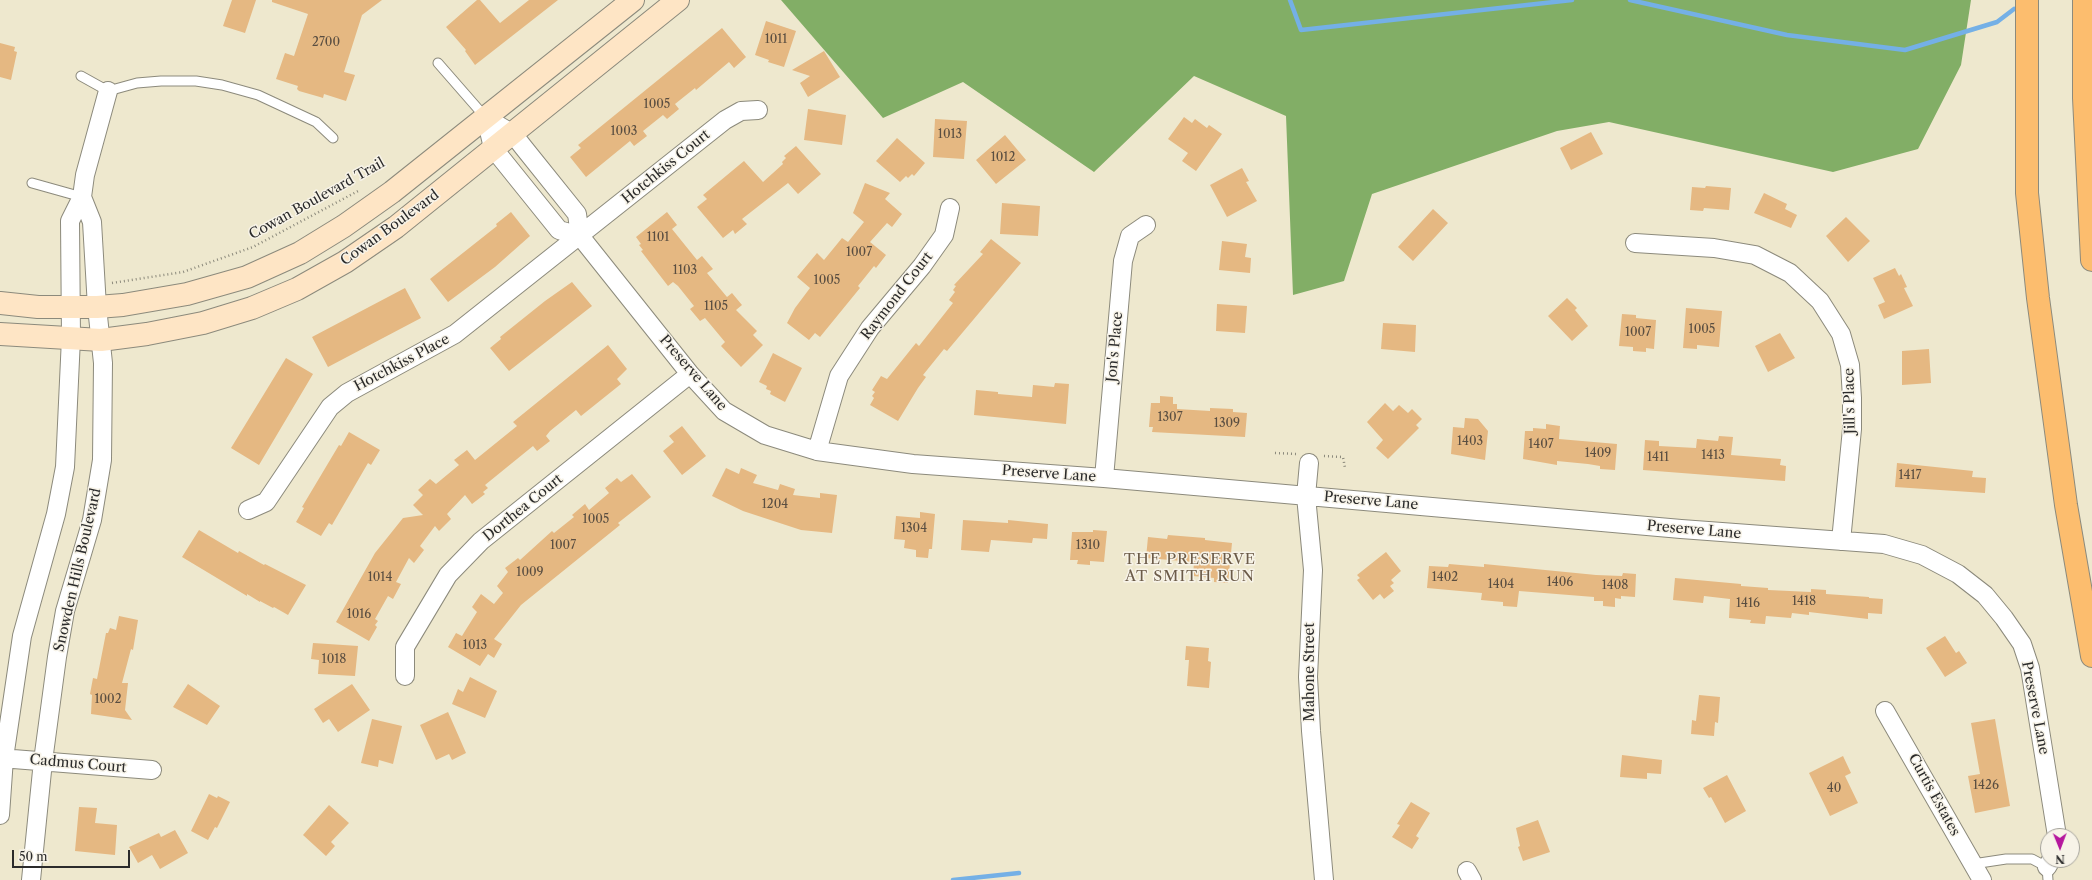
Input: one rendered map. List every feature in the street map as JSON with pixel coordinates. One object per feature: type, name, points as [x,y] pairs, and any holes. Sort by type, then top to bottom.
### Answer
[{"type":"highway","points":[[2027,0],[2027,193],[2038,298],[2066,505],[2092,656]]},
{"type":"highway","points":[[2084,0],[2084,98],[2092,260]]},
{"type":"main road","name":"Cowan Boulevard","points":[[0,303],[38,307],[97,307],[187,294],[247,277],[300,253],[344,226],[386,196],[633,0]]},
{"type":"main road","name":"Cowan Boulevard","points":[[0,334],[101,340],[147,334],[203,323],[252,308],[297,289],[345,262],[396,227],[678,0]]},
{"type":"street","points":[[0,815],[2,758],[22,636],[56,514],[65,467],[72,307],[70,221],[82,197],[86,175],[108,91]]},
{"type":"street","name":"Hotchkiss Court","points":[[580,236],[725,120],[741,111],[758,110]]},
{"type":"street","points":[[486,118],[513,134],[578,214],[580,236],[559,230],[493,148],[486,118]]},
{"type":"street","name":"Snowden Hills Boulevard","points":[[31,880],[43,761],[57,657],[65,610],[92,520],[102,460],[104,373],[97,307],[92,222],[82,197]]},
{"type":"street","name":"Raymond Court","points":[[817,451],[839,376],[870,328],[922,266],[944,235],[950,208]]},
{"type":"street","name":"Jon's Place","points":[[1104,478],[1123,261],[1130,236],[1146,225]]},
{"type":"street","name":"Preserve Lane","points":[[580,236],[690,374],[724,411],[765,435],[817,451],[913,464],[1104,478],[1884,544],[1922,555],[1958,574],[1985,595],[2004,618],[2022,644],[2030,668],[2057,828]]},
{"type":"street","name":"Hotchkiss Place","points":[[248,510],[266,502],[330,407],[346,393],[455,334],[580,236]]},
{"type":"street","name":"Jill's Place","points":[[1635,242],[1714,248],[1755,255],[1790,273],[1820,301],[1841,334],[1850,371],[1852,429],[1840,541]]},
{"type":"street","name":"Dorthea Court","points":[[405,676],[405,647],[448,575],[480,541],[690,374]]},
{"type":"street","name":"Mahone Street","points":[[1309,463],[1306,496],[1313,570],[1309,641],[1311,731],[1324,880]]},
{"type":"street","name":"Curtis Estates","points":[[1885,711],[1982,880]]},
{"type":"street","name":"Cadmus Court","points":[[2,758],[152,770]]},
{"type":"lane","points":[[438,63],[486,118]]},
{"type":"lane","points":[[82,76],[108,91],[137,83],[161,81],[196,82],[222,86],[258,95],[316,122],[333,138]]},
{"type":"lane","points":[[32,183],[82,197]]},
{"type":"lane","points":[[1973,864],[2006,859],[2032,859],[2049,869]]},
{"type":"path","name":"Cowan Boulevard Trail","points":[[104,284],[183,272],[253,247],[365,187]]},
{"type":"green space","points":[[781,0],[1971,0],[1961,65],[1918,149],[1833,172],[1609,122],[1557,131],[1372,194],[1344,281],[1293,295],[1286,116],[1194,76],[1094,172],[963,82],[883,118]]},
{"type":"building","points":[[232,0],[256,0],[245,33],[223,26]]},
{"type":"building","points":[[272,0],[382,0],[362,15],[344,72],[355,75],[346,101],[324,94],[323,98],[299,91],[297,89],[298,86],[276,79],[285,53],[294,56],[308,14],[272,2]]},
{"type":"building","points":[[477,0],[480,0],[500,23],[529,0],[558,0],[475,65],[465,51],[466,50],[446,27]]},
{"type":"building","points":[[766,21],[796,31],[784,67],[768,62],[769,60],[755,55]]},
{"type":"building","points":[[722,28],[746,57],[734,68],[729,62],[696,90],[695,88],[675,104],[679,109],[667,119],[663,115],[643,131],[647,136],[634,146],[630,141],[586,177],[570,157],[581,148],[578,145]]},
{"type":"building","points":[[0,43],[15,47],[14,51],[17,52],[11,80],[0,77]]},
{"type":"building","points":[[824,51],[840,77],[808,97],[800,83],[810,76],[792,70]]},
{"type":"building","points":[[808,109],[846,115],[842,145],[804,140]]},
{"type":"building","points":[[1184,117],[1192,123],[1195,119],[1207,128],[1209,125],[1222,134],[1196,171],[1182,161],[1188,153],[1168,139]]},
{"type":"building","points":[[935,119],[967,121],[964,159],[933,157]]},
{"type":"building","points":[[1591,132],[1603,154],[1571,170],[1560,148]]},
{"type":"building","points":[[1005,135],[1026,160],[996,184],[976,160]]},
{"type":"building","points":[[897,138],[925,163],[914,176],[912,174],[908,178],[906,176],[900,182],[876,161]]},
{"type":"building","points":[[796,146],[821,174],[798,194],[788,183],[742,219],[747,224],[735,234],[733,230],[723,238],[697,207],[707,199],[703,195],[744,161],[763,182],[783,164],[782,162],[786,158],[784,156]]},
{"type":"building","points":[[1242,168],[1249,181],[1246,182],[1257,201],[1227,217],[1210,185]]},
{"type":"building","points":[[865,183],[890,193],[885,199],[902,214],[892,227],[887,223],[870,242],[886,255],[876,268],[874,266],[858,286],[860,288],[820,337],[815,333],[809,340],[787,323],[795,308],[810,288],[797,277],[817,253],[824,260],[842,238],[848,242],[864,222],[853,213]]},
{"type":"building","points":[[1706,186],[1731,188],[1729,210],[1704,208],[1703,211],[1690,210],[1692,187],[1705,188]]},
{"type":"building","points":[[1764,193],[1787,204],[1785,209],[1797,215],[1791,228],[1754,213]]},
{"type":"building","points":[[1002,203],[1040,206],[1038,236],[1000,234]]},
{"type":"building","points":[[1433,209],[1448,223],[1413,261],[1398,247]]},
{"type":"building","points":[[511,212],[530,236],[495,267],[448,302],[430,279],[497,226],[496,224]]},
{"type":"building","points":[[667,212],[677,225],[672,229],[697,260],[702,256],[713,269],[707,273],[727,297],[732,293],[742,305],[736,310],[757,331],[753,335],[763,345],[741,367],[721,346],[725,342],[705,318],[700,321],[690,309],[694,306],[678,286],[673,282],[668,286],[641,251],[643,250],[639,245],[641,244],[636,237]]},
{"type":"building","points":[[1846,217],[1870,241],[1848,262],[1826,236]]},
{"type":"building","points":[[991,239],[1021,263],[947,351],[944,349],[923,375],[926,377],[898,421],[870,405],[874,398],[872,396],[875,392],[872,390],[881,376],[887,379],[916,343],[919,346],[953,303],[949,300],[955,292],[953,290],[956,286],[954,285],[983,254],[980,252]]},
{"type":"building","points":[[1222,241],[1247,244],[1245,257],[1251,258],[1250,273],[1219,270]]},
{"type":"building","points":[[1895,268],[1899,276],[1901,274],[1907,287],[1904,288],[1913,306],[1884,319],[1878,305],[1885,302],[1873,278]]},
{"type":"building","points":[[572,282],[592,306],[509,371],[490,348],[501,339],[500,337],[545,301]]},
{"type":"building","points":[[405,288],[421,318],[328,367],[312,337]]},
{"type":"building","points":[[1567,298],[1577,308],[1575,310],[1588,326],[1572,341],[1548,316]]},
{"type":"building","points":[[1217,304],[1247,306],[1245,333],[1216,331]]},
{"type":"building","points":[[1686,308],[1722,311],[1719,347],[1697,345],[1697,349],[1683,348]]},
{"type":"building","points":[[1622,314],[1636,315],[1636,318],[1656,320],[1654,349],[1646,348],[1646,352],[1633,351],[1633,347],[1619,346]]},
{"type":"building","points":[[1383,323],[1416,325],[1415,352],[1381,349]]},
{"type":"building","points":[[1780,333],[1795,358],[1768,372],[1755,346]]},
{"type":"building","points":[[608,345],[627,369],[617,379],[621,384],[581,416],[576,410],[550,431],[546,436],[550,441],[537,451],[533,446],[485,485],[488,488],[483,492],[485,494],[472,504],[465,495],[447,514],[451,519],[439,531],[435,526],[420,546],[424,550],[414,563],[409,558],[396,582],[401,584],[393,599],[388,596],[375,619],[378,621],[375,625],[377,627],[369,641],[336,622],[375,553],[403,518],[423,515],[413,505],[423,495],[418,490],[430,479],[436,484],[459,465],[454,460],[467,450],[475,460],[517,426],[513,422]]},
{"type":"building","points":[[1929,349],[1931,383],[1902,385],[1902,351]]},
{"type":"building","points":[[773,353],[802,368],[785,402],[770,394],[771,391],[766,389],[767,386],[759,382]]},
{"type":"building","points":[[286,358],[313,374],[259,465],[231,448]]},
{"type":"building","points":[[1055,383],[1069,384],[1066,424],[974,415],[976,390],[998,392],[998,394],[1032,397],[1033,385],[1054,387]]},
{"type":"building","points":[[1160,396],[1173,397],[1173,404],[1177,404],[1177,409],[1210,411],[1210,408],[1233,409],[1233,412],[1247,413],[1245,437],[1152,432],[1153,427],[1149,427],[1151,403],[1160,403]]},
{"type":"building","points":[[1385,403],[1393,411],[1399,405],[1408,413],[1412,409],[1422,419],[1416,425],[1419,428],[1388,459],[1376,448],[1383,440],[1367,422]]},
{"type":"building","points":[[1465,418],[1478,419],[1488,431],[1485,460],[1451,454],[1453,427],[1464,428]]},
{"type":"building","points":[[1546,424],[1560,426],[1559,439],[1617,444],[1615,470],[1600,469],[1600,466],[1588,464],[1557,461],[1557,465],[1523,459],[1525,431],[1533,431],[1533,428],[1546,429]]},
{"type":"building","points":[[682,426],[706,456],[682,475],[663,451],[674,442],[669,436]]},
{"type":"building","points":[[349,432],[380,450],[371,465],[368,463],[332,525],[329,523],[321,536],[296,522],[304,508],[302,507],[339,445],[341,446]]},
{"type":"building","points":[[1719,436],[1733,437],[1731,455],[1781,459],[1780,465],[1786,466],[1785,481],[1643,470],[1645,440],[1659,441],[1659,446],[1696,448],[1697,439],[1718,441]]},
{"type":"building","points":[[1897,463],[1973,471],[1972,477],[1986,478],[1985,493],[1895,487]]},
{"type":"building","points":[[726,468],[739,474],[741,468],[757,475],[753,483],[778,490],[780,484],[795,489],[793,495],[820,498],[820,493],[837,495],[832,533],[801,530],[743,511],[712,496]]},
{"type":"building","points":[[632,474],[651,497],[618,523],[620,525],[521,605],[494,639],[502,644],[494,658],[488,654],[480,666],[448,647],[456,633],[462,636],[477,612],[472,607],[481,594],[494,604],[503,593],[497,586],[508,572],[505,568],[518,558],[520,560],[552,531],[554,533],[574,517],[572,515],[585,504],[589,510],[609,493],[605,488],[617,478],[621,482]]},
{"type":"building","points":[[920,512],[935,514],[932,549],[929,549],[928,558],[916,557],[916,550],[904,548],[905,540],[894,539],[896,516],[920,518]]},
{"type":"building","points":[[963,520],[1008,523],[1008,520],[1048,524],[1047,539],[1033,538],[1032,543],[991,540],[989,552],[961,550]]},
{"type":"building","points":[[199,530],[238,553],[239,551],[306,585],[288,615],[247,594],[247,596],[182,557]]},
{"type":"building","points":[[1093,530],[1107,531],[1104,562],[1090,561],[1090,565],[1077,564],[1078,560],[1070,560],[1072,532],[1093,532]]},
{"type":"building","points":[[1168,535],[1205,538],[1205,540],[1232,543],[1228,583],[1214,582],[1214,578],[1193,576],[1194,562],[1146,558],[1148,537],[1167,539]]},
{"type":"building","points":[[1386,552],[1401,571],[1391,580],[1394,583],[1390,586],[1394,591],[1384,599],[1380,594],[1373,600],[1357,580],[1360,578],[1357,575]]},
{"type":"building","points":[[1449,564],[1484,567],[1484,564],[1596,575],[1622,576],[1623,573],[1636,574],[1635,597],[1621,596],[1621,599],[1615,598],[1615,607],[1603,606],[1603,601],[1594,601],[1594,597],[1519,591],[1517,607],[1503,606],[1503,602],[1481,600],[1482,593],[1427,588],[1429,566],[1448,567]]},
{"type":"building","points":[[1675,578],[1741,584],[1741,586],[1768,588],[1768,590],[1811,592],[1811,589],[1826,590],[1826,594],[1883,599],[1882,614],[1868,613],[1868,619],[1809,612],[1809,615],[1792,613],[1791,618],[1766,616],[1765,624],[1750,623],[1751,620],[1729,618],[1730,599],[1704,596],[1703,603],[1673,600]]},
{"type":"building","points":[[119,616],[138,620],[133,650],[131,649],[122,683],[128,683],[125,710],[132,720],[91,714],[92,695],[90,694],[93,678],[97,679],[106,633],[108,633],[110,628],[116,630]]},
{"type":"building","points":[[1945,636],[1956,653],[1959,651],[1967,663],[1945,677],[1926,648]]},
{"type":"building","points":[[313,643],[358,646],[355,676],[318,674],[319,660],[311,659]]},
{"type":"building","points":[[1186,646],[1209,648],[1208,661],[1211,662],[1209,688],[1187,686],[1189,660],[1185,660]]},
{"type":"building","points":[[470,677],[497,691],[485,718],[452,704],[458,689],[463,692]]},
{"type":"building","points":[[188,684],[220,706],[207,725],[173,707]]},
{"type":"building","points":[[352,684],[370,710],[338,732],[329,719],[323,723],[314,709]]},
{"type":"building","points":[[1699,695],[1720,697],[1718,723],[1715,722],[1714,736],[1691,734],[1692,720],[1696,721]]},
{"type":"building","points":[[448,712],[466,753],[452,760],[449,754],[436,760],[420,725]]},
{"type":"building","points":[[372,719],[402,726],[393,764],[379,760],[378,767],[361,763]]},
{"type":"building","points":[[1995,719],[2010,806],[1975,813],[1968,776],[1980,774],[1971,723]]},
{"type":"building","points":[[1622,755],[1662,760],[1661,774],[1647,773],[1647,779],[1620,777]]},
{"type":"building","points":[[1843,756],[1851,773],[1845,776],[1858,803],[1830,816],[1809,773]]},
{"type":"building","points":[[1727,775],[1746,811],[1725,823],[1711,797],[1709,798],[1703,788]]},
{"type":"building","points":[[209,794],[217,798],[218,796],[230,802],[217,828],[215,827],[208,840],[191,831]]},
{"type":"building","points":[[1411,802],[1430,813],[1416,836],[1419,838],[1412,849],[1392,837],[1400,825],[1397,824]]},
{"type":"building","points":[[329,805],[349,823],[331,842],[335,846],[326,856],[303,835]]},
{"type":"building","points":[[79,807],[97,808],[95,823],[117,825],[115,855],[75,851]]},
{"type":"building","points":[[1538,820],[1550,852],[1523,861],[1518,847],[1520,846],[1516,828]]},
{"type":"building","points":[[175,830],[188,853],[160,869],[152,855],[138,863],[129,847],[159,833],[161,837]]},
{"type":"waterway","points":[[1290,0],[1301,30],[1572,0]]},
{"type":"waterway","points":[[1630,0],[1787,35],[1905,50],[1997,22],[2014,9]]},
{"type":"waterway","points":[[953,880],[1019,873]]},
{"type":"district","name":"THE PRESERVE AT SMITH RUN","points":[[1190,568]]}]
